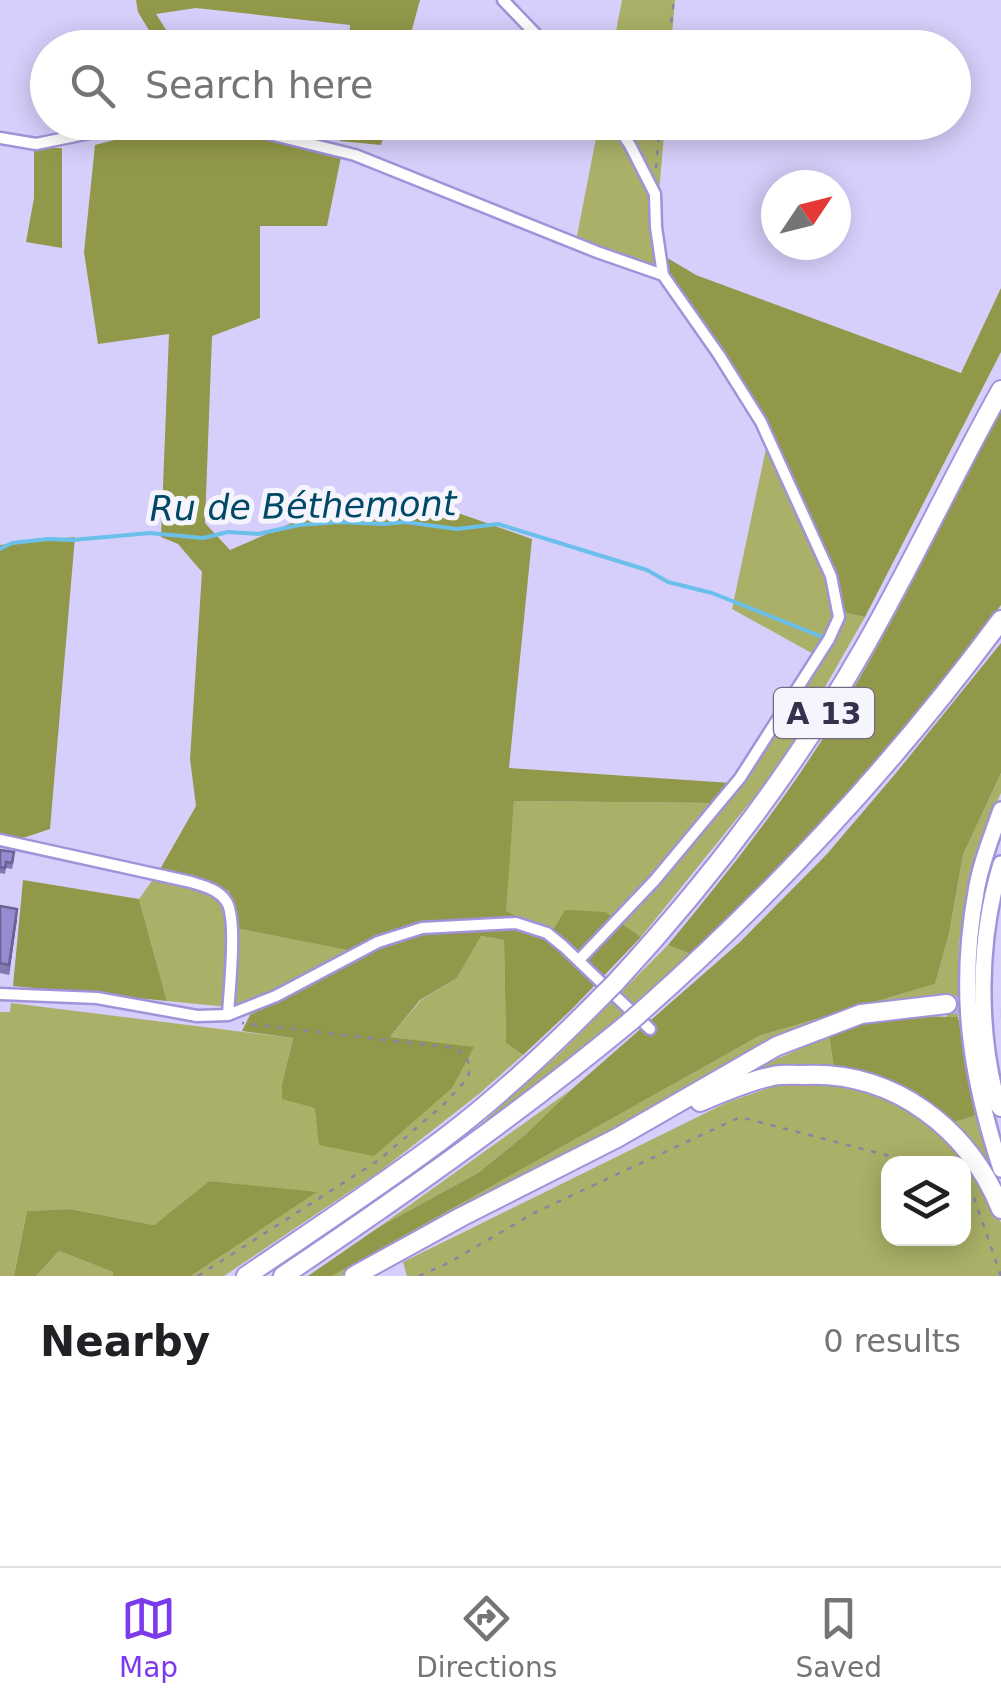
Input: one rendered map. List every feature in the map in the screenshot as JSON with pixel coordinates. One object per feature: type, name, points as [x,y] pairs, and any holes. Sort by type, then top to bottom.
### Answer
[{"type":"highway","points":[[988,412],[1001,377]]},
{"type":"highway","name":"A 13","points":[[246,1276],[445,1137],[538,1058],[609,989],[710,874],[798,754],[864,649],[1001,390]]},
{"type":"highway","name":"A 13","points":[[283,1276],[444,1167],[641,1020],[864,792],[1001,620]]},
{"type":"highway","points":[[618,1138],[777,1046],[861,1014],[947,1004]]},
{"type":"highway","points":[[354,1276],[618,1138],[719,1094],[774,1076],[828,1074],[874,1083],[919,1105],[962,1143],[992,1186],[1001,1209]]},
{"type":"main road","points":[[1001,810],[976,890],[966,973],[969,1038],[986,1124],[1001,1169]]},
{"type":"main road","points":[[999,1106],[984,1021],[983,968],[992,892],[1001,864]]},
{"type":"street","points":[[503,0],[532,30]]},
{"type":"street","points":[[0,138],[36,144],[56,140]]},
{"type":"street","points":[[294,140],[355,155],[597,252],[663,274]]},
{"type":"street","points":[[579,960],[655,880],[740,778],[829,639],[839,617],[831,576],[761,422],[663,274],[655,194],[627,140]]},
{"type":"street","points":[[0,840],[191,882],[224,897],[232,916],[228,1015]]},
{"type":"street","points":[[0,994],[96,998],[180,1014],[228,1015],[276,996],[378,942],[422,928],[516,923],[547,934],[641,1020]]},
{"type":"path","points":[[670,30],[674,0]]},
{"type":"path","points":[[655,194],[659,140]]},
{"type":"path","points":[[198,1276],[379,1160],[443,1105],[468,1078],[470,1067],[466,1056],[454,1048],[244,1024],[228,1015]]},
{"type":"path","points":[[419,1276],[534,1213],[740,1117],[889,1156]]},
{"type":"path","points":[[971,1194],[1000,1276]]},
{"type":"green space","points":[[136,0],[420,0],[412,30],[350,30],[350,25],[196,8],[156,14],[166,30],[149,30]]},
{"type":"green space","points":[[622,0],[675,0],[672,30],[616,30]]},
{"type":"green space","points":[[114,140],[286,140],[341,157],[327,226],[260,226],[260,318],[212,336],[205,523],[230,550],[310,515],[461,514],[532,539],[509,768],[731,783],[715,803],[514,801],[506,911],[552,932],[565,910],[605,912],[641,937],[523,1055],[506,1043],[504,940],[481,936],[457,978],[420,1000],[390,1037],[474,1047],[452,1088],[374,1156],[319,1145],[315,1108],[282,1099],[293,1038],[242,1031],[250,1015],[368,954],[230,927],[230,891],[159,871],[196,806],[190,759],[202,572],[178,544],[161,537],[169,334],[98,344],[84,252],[95,145]]},
{"type":"green space","points":[[340,140],[382,140],[381,145]]},
{"type":"green space","points":[[596,140],[664,140],[654,250],[657,277],[575,246]]},
{"type":"green space","points":[[34,148],[62,148],[62,248],[26,242],[34,198]]},
{"type":"green space","points":[[654,250],[696,275],[961,373],[1001,288],[1001,352],[865,617],[841,612],[768,439],[657,277]]},
{"type":"green space","points":[[1001,411],[1001,605],[936,696],[803,845],[693,955],[668,945],[751,841],[827,732],[896,613]]},
{"type":"green space","points":[[768,439],[841,612],[865,617],[781,764],[641,937],[604,912],[553,932],[505,911],[514,801],[715,803],[817,656],[732,609]]},
{"type":"green space","points":[[75,537],[50,829],[23,838],[0,834],[0,545]]},
{"type":"green space","points":[[1001,643],[1001,773],[963,855],[949,934],[935,984],[759,1036],[332,1276],[308,1276],[379,1227],[478,1173],[740,942],[827,854]]},
{"type":"green space","points":[[1001,773],[1001,793],[980,840],[968,886],[959,944],[958,1017],[947,1017],[945,1000],[757,1051],[341,1276],[332,1276],[759,1036],[935,984],[949,934],[963,855]]},
{"type":"green space","points":[[159,871],[230,891],[230,927],[370,954],[250,1015],[228,1007],[167,1001],[139,899]]},
{"type":"green space","points":[[23,880],[139,899],[167,1001],[13,986]]},
{"type":"green space","points":[[481,936],[504,940],[506,1043],[523,1055],[379,1172],[224,1276],[191,1276],[315,1193],[209,1181],[154,1225],[70,1209],[27,1211],[14,1276],[0,1276],[0,1012],[10,1012],[11,1003],[293,1038],[282,1084],[474,1048],[390,1037],[421,1000],[457,978]]},
{"type":"green space","points":[[668,945],[693,955],[602,1036],[451,1151],[558,1055]]},
{"type":"green space","points":[[912,1016],[958,1017],[977,1115],[955,1122],[881,1077],[834,1068],[829,1036],[867,1021]]},
{"type":"green space","points":[[829,1036],[834,1068],[789,1067],[750,1076],[745,1073]]},
{"type":"green space","points":[[829,1081],[888,1100],[918,1118],[963,1156],[881,1156],[881,1246],[971,1246],[971,1168],[993,1201],[1001,1223],[1001,1276],[407,1276],[403,1262],[728,1102],[775,1086]]},
{"type":"green space","points":[[572,1089],[478,1173],[379,1227]]},
{"type":"green space","points":[[977,1115],[996,1177],[955,1122]]},
{"type":"green space","points":[[209,1181],[317,1192],[191,1276],[113,1276],[113,1272],[59,1251],[36,1276],[14,1276],[27,1211],[70,1209],[154,1225]]},
{"type":"green space","points":[[59,1251],[113,1272],[113,1276],[36,1276]]},
{"type":"building","points":[[0,850],[14,852],[12,863],[6,862],[5,868],[0,867]]},
{"type":"building","points":[[0,906],[17,909],[9,965],[0,963]]},
{"type":"waterway","name":"Ru de Béthemont","points":[[0,549],[12,543],[48,539],[150,533],[203,538],[228,532],[258,534],[339,522],[405,522],[457,529],[498,524],[647,570],[668,582],[712,593],[825,638]]},
{"type":"tunnel","points":[[947,1004],[1001,1009]]}]
